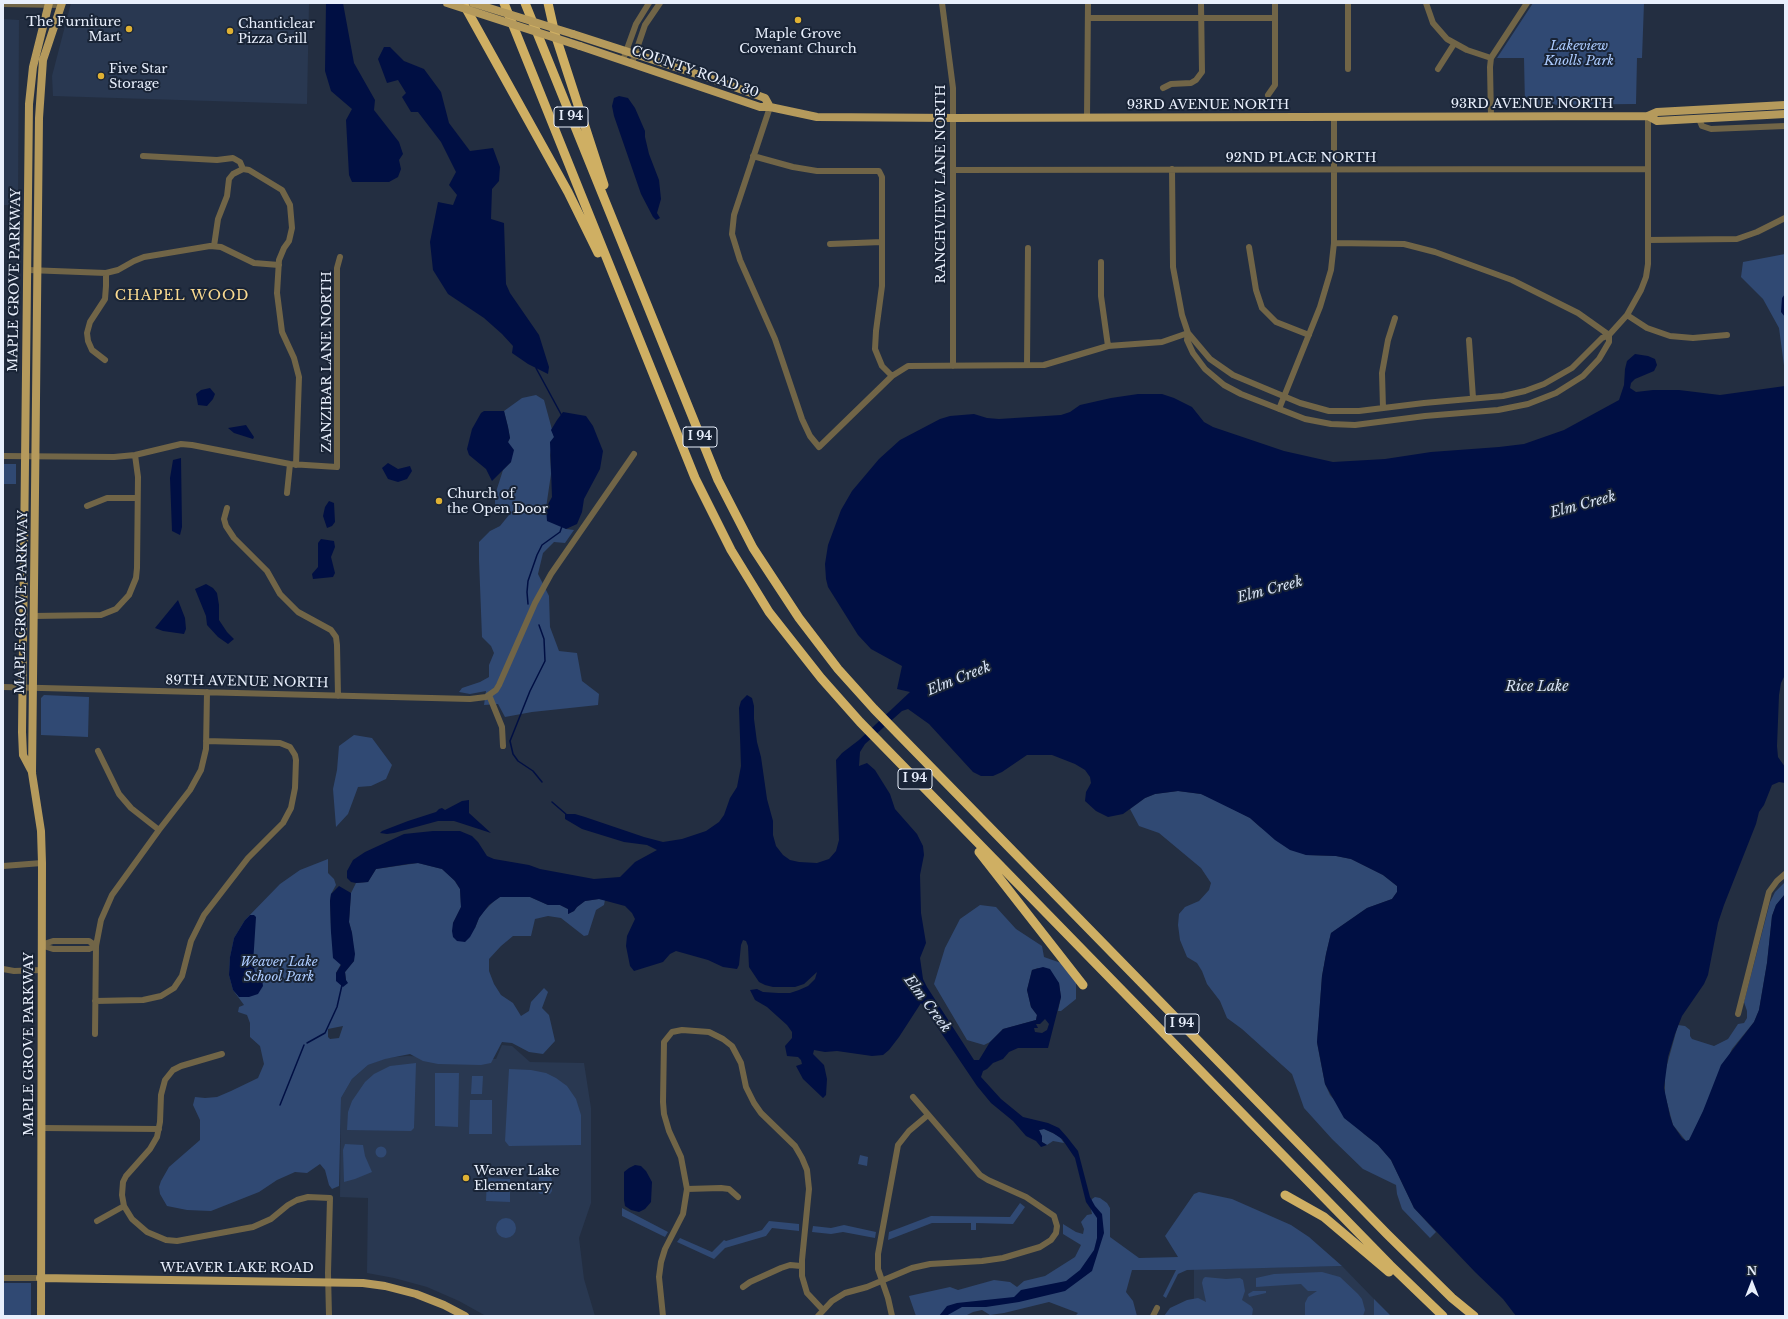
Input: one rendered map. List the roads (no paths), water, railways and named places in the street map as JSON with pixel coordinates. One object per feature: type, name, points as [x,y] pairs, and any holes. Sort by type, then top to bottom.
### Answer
[{"type":"highway","points":[[463,3],[568,192],[584,222],[608,275],[626,308]]},
{"type":"highway","name":"I 94","points":[[504,3],[695,478],[731,550],[758,594],[784,632],[820,678],[860,722],[1440,1314]]},
{"type":"highway","name":"I 94","points":[[525,3],[704,447],[738,521],[788,604],[827,655],[874,709],[1387,1234],[1452,1298],[1474,1316]]},
{"type":"highway","points":[[548,3],[555,34],[609,200],[617,231]]},
{"type":"highway","points":[[950,815],[1083,985]]},
{"type":"highway","points":[[1285,1194],[1338,1227],[1440,1314]]},
{"type":"main road","name":"COUNTY ROAD 30","points":[[447,3],[623,60],[760,107],[770,107],[765,98],[710,78],[635,53],[473,3]]},
{"type":"main road","name":"MAPLE GROVE PARKWAY","points":[[41,1316],[42,863],[40,831],[32,772],[39,118],[43,60],[60,4]]},
{"type":"main road","name":"MAPLE GROVE PARKWAY","points":[[32,772],[23,755],[22,732],[29,104],[33,68],[49,5]]},
{"type":"main road","name":"93RD AVENUE NORTH","points":[[770,107],[817,117],[1087,118],[1648,116],[1657,112],[1785,105]]},
{"type":"main road","name":"93RD AVENUE NORTH","points":[[1648,116],[1657,121],[1785,114]]},
{"type":"main road","name":"WEAVER LAKE ROAD","points":[[40,1278],[363,1282],[401,1290],[432,1300],[465,1316]]},
{"type":"street","points":[[623,60],[640,16],[648,3]]},
{"type":"street","points":[[632,63],[648,18],[660,3]]},
{"type":"street","name":"RANCHVIEW LANE NORTH","points":[[942,3],[953,88],[954,118],[953,366]]},
{"type":"street","points":[[1087,118],[1088,3]]},
{"type":"street","points":[[1163,88],[1171,84],[1191,83],[1199,76],[1202,67],[1202,3]]},
{"type":"street","points":[[1268,95],[1274,85],[1275,3]]},
{"type":"street","points":[[1348,3],[1348,69]]},
{"type":"street","points":[[1426,3],[1435,27],[1454,44],[1491,58]]},
{"type":"street","points":[[1491,117],[1491,58],[1527,3]]},
{"type":"street","points":[[3,4],[60,4]]},
{"type":"street","points":[[1088,18],[1275,18]]},
{"type":"street","points":[[1438,69],[1454,44]]},
{"type":"street","points":[[770,107],[734,214],[732,234],[734,244],[775,339],[802,419],[810,436],[819,447],[892,376],[908,366],[1027,365],[1054,363],[1108,346],[1162,342],[1188,333]]},
{"type":"street","points":[[1172,169],[1173,267],[1182,315],[1188,333],[1210,359],[1220,368],[1233,376],[1284,397],[1314,408],[1328,411],[1352,412],[1424,403],[1510,395],[1544,384],[1572,368],[1602,338],[1610,335],[1627,315],[1638,297],[1646,277],[1648,240],[1648,116]]},
{"type":"street","points":[[1279,409],[1326,289],[1334,243],[1334,117]]},
{"type":"street","points":[[1699,119],[1702,126],[1711,129],[1785,126]]},
{"type":"street","points":[[143,156],[216,160],[233,158],[240,162],[243,169]]},
{"type":"street","points":[[753,156],[793,168],[817,171],[879,171],[882,177],[881,297],[875,349],[882,366],[892,376]]},
{"type":"street","points":[[214,246],[218,219],[226,196],[229,179],[232,174],[243,169],[254,172],[276,185],[284,194],[290,205],[292,235],[281,254],[277,293],[280,322],[285,341],[294,358],[299,377],[293,465],[287,493]]},
{"type":"street","name":"92ND PLACE NORTH","points":[[954,170],[1648,169]]},
{"type":"street","points":[[1648,240],[1732,240],[1757,232],[1785,218]]},
{"type":"street","points":[[830,244],[882,242]]},
{"type":"street","points":[[1334,243],[1404,244],[1435,252],[1512,280],[1572,310],[1610,335]]},
{"type":"street","points":[[28,270],[106,273],[118,270],[144,257],[202,246],[214,246],[230,251],[245,260],[254,263],[279,265]]},
{"type":"street","points":[[1249,247],[1256,290],[1262,308],[1276,322],[1309,335]]},
{"type":"street","points":[[1027,365],[1028,248]]},
{"type":"street","name":"ZANZIBAR LANE NORTH","points":[[293,465],[337,467],[337,268],[340,257]]},
{"type":"street","points":[[1101,262],[1101,296],[1108,346]]},
{"type":"street","points":[[105,360],[92,350],[88,341],[87,333],[90,322],[105,299],[106,273]]},
{"type":"street","points":[[1627,315],[1647,328],[1670,336],[1693,338],[1727,335]]},
{"type":"street","points":[[1383,408],[1382,373],[1394,318]]},
{"type":"street","points":[[1188,333],[1186,340],[1193,353],[1205,369],[1217,380],[1241,394],[1313,421],[1346,425],[1513,408],[1550,396],[1583,376],[1593,366],[1609,342],[1610,335]]},
{"type":"street","points":[[1469,340],[1473,398]]},
{"type":"street","points":[[1424,403],[1425,416]]},
{"type":"street","points":[[3,456],[114,457],[135,455],[170,446],[192,445],[213,447],[293,465]]},
{"type":"street","points":[[504,746],[502,727],[489,695],[499,685],[534,603],[551,574],[634,454]]},
{"type":"street","points":[[33,616],[94,616],[108,613],[123,603],[134,587],[136,578],[138,471],[135,455]]},
{"type":"street","points":[[87,506],[107,498],[137,498]]},
{"type":"street","points":[[227,508],[224,515],[224,522],[230,532],[264,568],[288,604],[309,619],[331,630],[336,637],[338,696]]},
{"type":"street","name":"89TH AVENUE NORTH","points":[[3,687],[470,699],[480,699],[489,695]]},
{"type":"street","points":[[95,1034],[96,946],[102,920],[112,895],[196,781],[204,760],[207,692]]},
{"type":"street","points":[[95,1001],[143,1000],[161,996],[174,988],[182,976],[191,941],[204,915],[248,858],[283,823],[291,808],[294,798],[296,760],[290,747],[280,743],[206,741]]},
{"type":"street","points":[[98,752],[119,794],[131,808],[159,830]]},
{"type":"street","points":[[3,866],[42,863]]},
{"type":"street","points":[[1738,1014],[1769,892],[1776,881],[1785,874]]},
{"type":"street","points":[[41,945],[52,949],[89,949],[96,946]]},
{"type":"street","points":[[3,968],[14,971],[41,970]]},
{"type":"street","points":[[663,1316],[659,1277],[661,1262],[665,1249],[683,1214],[687,1189],[681,1156],[667,1125],[662,1102],[664,1042],[669,1034],[674,1031],[682,1030],[705,1031],[719,1036],[732,1046],[741,1063],[746,1087],[754,1103],[761,1113],[795,1146],[802,1158],[806,1170],[809,1189],[801,1266],[802,1276],[805,1289],[823,1310]]},
{"type":"street","points":[[222,1054],[181,1066],[168,1074],[162,1087],[160,1129],[154,1143],[126,1176],[123,1182],[122,1195],[124,1206],[132,1219],[147,1232],[166,1240],[177,1240],[253,1228],[271,1219],[288,1205],[297,1200],[308,1197],[330,1198],[328,1281],[329,1316]]},
{"type":"street","points":[[818,1316],[832,1301],[845,1293],[921,1266],[993,1260],[1034,1249],[1051,1240],[1056,1233],[1057,1226],[1054,1216],[1042,1206],[1017,1192],[992,1182],[980,1175],[913,1097]]},
{"type":"street","points":[[892,1316],[888,1298],[878,1269],[878,1254],[898,1145],[909,1131],[928,1115]]},
{"type":"street","points":[[42,1128],[160,1129]]},
{"type":"street","points":[[687,1189],[729,1189],[738,1196]]},
{"type":"street","points":[[97,1221],[124,1206]]},
{"type":"street","points":[[743,1287],[750,1282],[781,1268],[801,1266]]},
{"type":"street","name":"WEAVER LAKE ROAD","points":[[3,1278],[40,1278]]},
{"type":"street","points":[[1153,1316],[1157,1308]]},
{"type":"water","points":[[326,3],[343,3],[354,63],[375,100],[374,110],[399,142],[403,154],[399,160],[401,169],[398,177],[389,182],[352,182],[349,175],[346,120],[352,109],[331,91],[325,71]]},
{"type":"water","points":[[384,47],[390,47],[404,61],[424,69],[441,92],[449,123],[470,151],[493,148],[500,167],[499,181],[492,189],[491,219],[504,223],[506,284],[510,293],[539,335],[549,367],[548,374],[528,364],[512,353],[513,346],[502,334],[484,318],[448,294],[433,270],[430,242],[438,202],[453,205],[457,195],[449,185],[456,172],[441,142],[418,112],[411,112],[402,97],[406,93],[398,80],[387,83],[378,59]]},
{"type":"water","points":[[619,96],[628,98],[635,108],[645,131],[649,154],[659,180],[661,199],[657,213],[660,218],[656,220],[641,194],[614,116],[612,106],[614,98]]},
{"type":"water","points":[[1785,294],[1785,317],[1781,312],[1782,298]]},
{"type":"water","name":"Rice Lake","points":[[1635,354],[1648,356],[1655,359],[1657,365],[1654,371],[1635,379],[1631,383],[1630,388],[1636,392],[1653,390],[1679,390],[1720,395],[1785,386],[1785,675],[1781,683],[1779,695],[1777,746],[1778,757],[1785,767],[1785,783],[1779,782],[1772,785],[1764,805],[1759,812],[1756,824],[1718,923],[1708,975],[1704,984],[1682,1016],[1675,1034],[1668,1057],[1664,1088],[1673,1125],[1682,1138],[1686,1141],[1689,1140],[1703,1111],[1721,1065],[1754,1022],[1759,1010],[1767,963],[1772,916],[1776,905],[1785,894],[1785,1316],[1516,1316],[1503,1299],[1414,1208],[1391,1160],[1378,1145],[1344,1118],[1325,1084],[1317,1042],[1322,976],[1331,933],[1367,908],[1392,899],[1397,892],[1397,886],[1383,875],[1351,859],[1336,856],[1306,855],[1290,850],[1275,840],[1250,818],[1201,794],[1178,791],[1155,794],[1145,798],[1123,814],[1108,817],[1096,811],[1085,801],[1086,792],[1091,783],[1090,777],[1085,770],[1075,764],[1052,755],[1027,755],[1002,772],[993,776],[981,776],[973,772],[929,724],[908,709],[902,711],[865,744],[860,752],[859,766],[867,763],[875,770],[890,794],[895,809],[917,834],[923,846],[924,855],[920,875],[921,913],[926,943],[920,958],[923,979],[974,1060],[979,1060],[990,1042],[1003,1029],[1036,1020],[1037,1015],[1031,1007],[1027,990],[1032,970],[1043,967],[1050,969],[1059,983],[1061,997],[1048,1048],[1018,1048],[1009,1052],[1003,1059],[993,1063],[983,1071],[981,1077],[1001,1099],[1023,1117],[1048,1123],[1059,1128],[1067,1137],[1078,1151],[1090,1197],[1102,1214],[1104,1233],[1092,1271],[1065,1291],[1019,1302],[986,1307],[962,1307],[946,1316],[939,1316],[947,1306],[957,1303],[1014,1297],[1021,1290],[1066,1281],[1080,1270],[1094,1250],[1097,1238],[1097,1218],[1086,1202],[1075,1158],[1062,1139],[1044,1129],[1039,1130],[1042,1136],[1042,1142],[1047,1145],[1041,1147],[1036,1141],[1026,1136],[1013,1121],[991,1103],[977,1086],[921,1003],[899,1037],[883,1055],[872,1056],[837,1051],[825,1052],[814,1050],[813,1054],[824,1065],[827,1079],[826,1095],[823,1098],[803,1079],[796,1066],[802,1064],[801,1060],[798,1057],[787,1056],[785,1046],[792,1038],[792,1032],[787,1025],[767,1007],[755,1000],[750,990],[757,989],[763,992],[790,993],[808,986],[815,979],[817,972],[804,984],[795,987],[773,987],[765,985],[759,982],[749,967],[748,946],[746,941],[743,940],[737,969],[723,967],[708,960],[676,951],[670,954],[663,962],[634,971],[630,966],[626,946],[627,936],[635,919],[632,913],[625,906],[599,899],[585,901],[574,911],[568,914],[568,909],[560,905],[548,905],[530,897],[500,897],[489,905],[479,918],[470,937],[465,942],[457,941],[453,937],[452,931],[453,923],[461,907],[460,889],[455,881],[442,869],[418,863],[376,869],[368,882],[356,883],[351,882],[347,878],[347,871],[353,860],[365,852],[404,834],[433,831],[460,831],[472,836],[487,856],[494,859],[594,879],[620,877],[635,862],[657,850],[647,845],[624,842],[582,829],[565,819],[565,814],[575,814],[663,842],[682,839],[706,831],[719,822],[724,815],[730,798],[737,787],[741,766],[739,708],[741,701],[747,695],[752,698],[754,706],[757,742],[761,757],[767,799],[773,821],[773,835],[776,846],[783,855],[790,860],[817,863],[829,859],[836,851],[839,840],[836,760],[910,692],[897,689],[902,666],[871,649],[858,635],[828,587],[825,564],[828,545],[841,510],[852,491],[879,459],[900,440],[940,419],[950,416],[974,414],[987,418],[999,419],[1061,415],[1070,412],[1080,405],[1111,398],[1138,394],[1162,394],[1192,407],[1204,422],[1213,427],[1284,451],[1333,462],[1385,459],[1431,452],[1524,444],[1564,430],[1619,400],[1624,385],[1627,361]],"holes":[[[1045,1019],[1049,1024],[1047,1030],[1042,1033],[1035,1032],[1034,1028],[1038,1028],[1036,1024],[1040,1024]]]},
{"type":"water","points":[[210,388],[215,394],[213,399],[207,406],[198,405],[196,394],[201,390]]},
{"type":"water","points":[[484,411],[504,411],[510,438],[508,442],[514,450],[511,462],[492,481],[486,469],[469,455],[467,449],[472,429],[481,413]]},
{"type":"water","points":[[563,412],[586,416],[593,426],[603,451],[600,469],[584,499],[582,512],[577,524],[566,529],[547,521],[546,508],[552,497],[550,442],[554,437],[551,430]]},
{"type":"water","points":[[246,425],[254,437],[253,439],[234,433],[228,428]]},
{"type":"water","points":[[181,458],[182,527],[180,535],[172,531],[170,478],[173,460]]},
{"type":"water","points":[[388,463],[398,469],[410,466],[412,471],[407,479],[398,482],[388,479],[382,468]]},
{"type":"water","points":[[329,501],[334,503],[335,522],[332,526],[327,528],[323,516],[325,507]]},
{"type":"water","points":[[321,539],[334,541],[335,547],[331,557],[335,573],[333,577],[313,579],[312,574],[318,567],[318,543]]},
{"type":"water","points":[[206,584],[213,588],[217,593],[219,620],[234,639],[228,644],[218,637],[207,625],[206,616],[195,589]]},
{"type":"water","points":[[178,600],[185,618],[186,629],[184,634],[163,631],[155,628]]},
{"type":"water","points":[[469,800],[469,813],[491,833],[454,821],[438,821],[394,833],[380,833],[408,821],[436,812],[439,809],[442,808],[445,810],[462,801]]},
{"type":"water","points":[[339,886],[351,893],[349,922],[355,954],[354,961],[345,972],[348,983],[343,987],[336,981],[336,973],[341,965],[333,958],[331,932],[331,894]]},
{"type":"water","points":[[250,915],[254,915],[256,917],[253,964],[255,972],[262,979],[263,986],[258,994],[249,997],[239,997],[233,990],[229,975],[230,957],[234,938],[245,920]]},
{"type":"water","points":[[635,1165],[641,1166],[646,1171],[652,1182],[651,1202],[645,1209],[639,1212],[631,1210],[625,1206],[624,1200],[624,1172]]},
{"type":"waterway","points":[[536,368],[562,416]]},
{"type":"waterway","points":[[528,604],[528,581],[537,555],[542,545],[560,532],[562,526]]},
{"type":"waterway","points":[[539,625],[544,639],[545,661],[530,691],[510,741],[513,754],[518,761],[533,771],[542,782]]},
{"type":"waterway","points":[[552,802],[567,815]]},
{"type":"waterway","points":[[307,1043],[325,1033],[337,1007],[342,985]]},
{"type":"waterway","points":[[280,1105],[304,1045]]},
{"type":"place","name":"Maple Grove Covenant Church","points":[[798,20]]},
{"type":"place","name":"The Furniture Mart","points":[[129,29]]},
{"type":"place","name":"Chanticlear Pizza Grill","points":[[230,31]]},
{"type":"place","name":"Five Star Storage","points":[[101,76]]},
{"type":"place","name":"Church of the Open Door","points":[[439,501]]},
{"type":"place","name":"Weaver Lake Elementary","points":[[466,1178]]},
{"type":"district","name":"CHAPEL WOOD","points":[[182,296]]},
{"type":"park label","name":"Lakeview Knolls Park","points":[[1579,54]]},
{"type":"park label","name":"Weaver Lake School Park","points":[[279,970]]},
{"type":"water label","name":"Elm Creek","points":[[1583,505]]},
{"type":"water label","name":"Elm Creek","points":[[1270,590]]},
{"type":"water label","name":"Elm Creek","points":[[959,679]]},
{"type":"water label","name":"Elm Creek","points":[[927,1004]]}]
